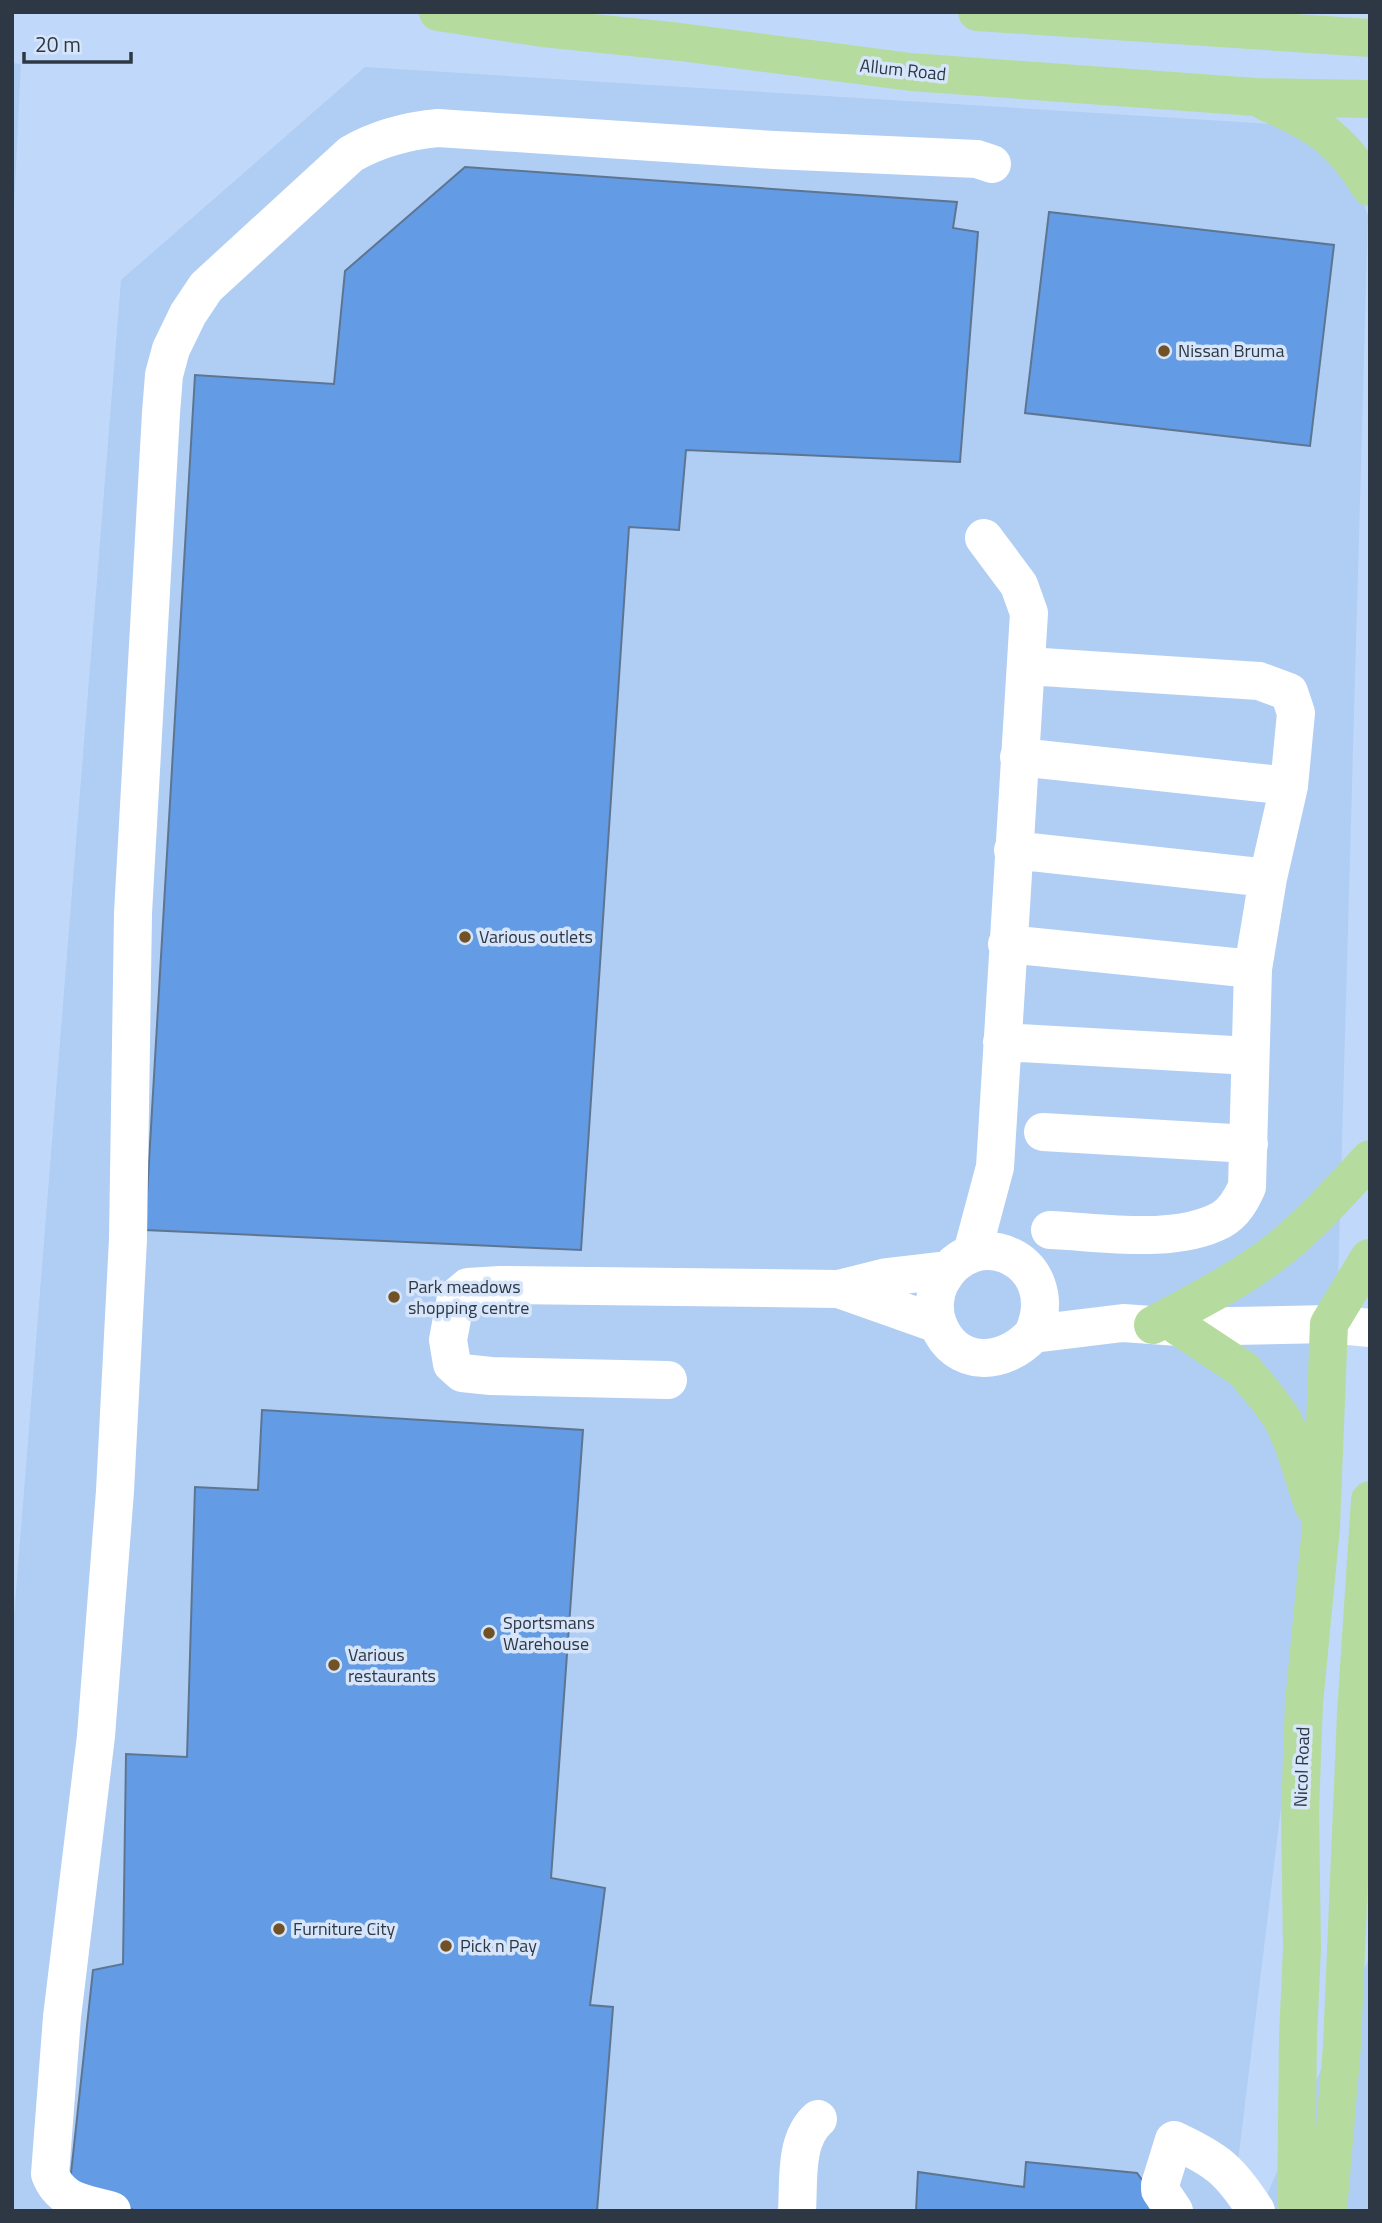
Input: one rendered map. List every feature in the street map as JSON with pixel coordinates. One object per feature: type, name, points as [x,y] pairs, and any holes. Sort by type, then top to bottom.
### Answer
[{"type":"main road","name":"Allum Road","points":[[438,12],[543,28],[680,42],[911,72],[1255,97],[1370,99]]},
{"type":"main road","points":[[977,12],[1370,38]]},
{"type":"main road","points":[[1255,97],[1304,118],[1324,131],[1345,150],[1370,187]]},
{"type":"main road","points":[[1152,1325],[1225,1287],[1280,1248],[1312,1221],[1370,1159]]},
{"type":"main road","points":[[1329,1324],[1370,1257]]},
{"type":"main road","name":"Nicol Road","points":[[1296,2211],[1302,1949],[1300,1811],[1304,1703],[1321,1527],[1329,1324]]},
{"type":"main road","points":[[1152,1325],[1244,1370],[1283,1420],[1321,1527]]},
{"type":"main road","points":[[1328,2211],[1342,2046],[1357,1699],[1370,1500]]},
{"type":"street","points":[[112,2211],[65,2197],[54,2185],[50,2174],[62,2017],[96,1736],[115,1491],[128,1239],[132,913],[161,412],[164,375],[171,349],[188,314],[206,287],[248,246],[351,154],[368,144],[411,131],[438,128],[775,150],[976,159],[992,164]]},
{"type":"street","points":[[984,538],[1020,585],[1029,613],[995,1167],[959,1261],[936,1290],[934,1307],[938,1324],[948,1340],[962,1352],[978,1358],[995,1358],[1024,1345],[1041,1318],[1042,1300],[1026,1271],[995,1167]]},
{"type":"street","points":[[1027,666],[1259,681],[1289,692],[1296,713],[1289,786],[1268,878],[1254,969],[1247,1187],[1240,1204],[1222,1220],[1188,1232],[1147,1235],[1050,1230]]},
{"type":"street","points":[[1019,757],[1289,786]]},
{"type":"street","points":[[1013,850],[1268,878]]},
{"type":"street","points":[[1007,944],[1254,969]]},
{"type":"street","points":[[1002,1042],[1250,1056]]},
{"type":"street","points":[[1043,1132],[1249,1144]]},
{"type":"street","points":[[668,1380],[462,1373],[452,1364],[448,1340],[456,1297],[468,1287],[500,1285],[839,1289],[993,1251],[1026,1271],[1152,1325]]},
{"type":"street","points":[[839,1289],[938,1324]]},
{"type":"street","points":[[1033,1334],[1152,1325],[1329,1324],[1370,1328]]},
{"type":"street","points":[[797,2211],[801,2156],[806,2134],[818,2119]]},
{"type":"street","points":[[1174,2211],[1160,2190],[1174,2140],[1212,2158],[1231,2175],[1256,2211]]},
{"type":"shaded area","points":[[12,63],[21,64],[12,249]]},
{"type":"shaded area","points":[[365,67],[1288,125],[1355,177],[1368,216],[1336,1355],[1232,2211],[12,2211],[12,1641],[121,280]]},
{"type":"shaded area","points":[[1370,1956],[1370,2211],[1260,2211]]},
{"type":"building","points":[[465,167],[957,202],[953,228],[978,232],[960,462],[686,450],[679,530],[629,527],[581,1250],[145,1230],[195,375],[334,384],[345,271]]},
{"type":"building","points":[[1049,212],[1334,245],[1310,446],[1025,413]]},
{"type":"building","points":[[262,1410],[583,1430],[551,1878],[605,1888],[590,2005],[613,2007],[597,2211],[138,2211],[69,2192],[93,1970],[123,1964],[126,1754],[187,1757],[195,1487],[258,1490]]},
{"type":"building","points":[[1026,2162],[1137,2173],[1165,2211],[916,2211],[918,2172],[1024,2187]]},
{"type":"place","name":"Nissan Bruma","points":[[1164,351]]},
{"type":"place","name":"Various outlets","points":[[465,937]]},
{"type":"place","name":"Park meadows shopping centre","points":[[394,1297]]},
{"type":"place","name":"Sportsmans Warehouse","points":[[489,1633]]},
{"type":"place","name":"Various restaurants","points":[[334,1665]]},
{"type":"place","name":"Furniture City","points":[[279,1929]]},
{"type":"place","name":"Pick n Pay","points":[[446,1946]]}]
